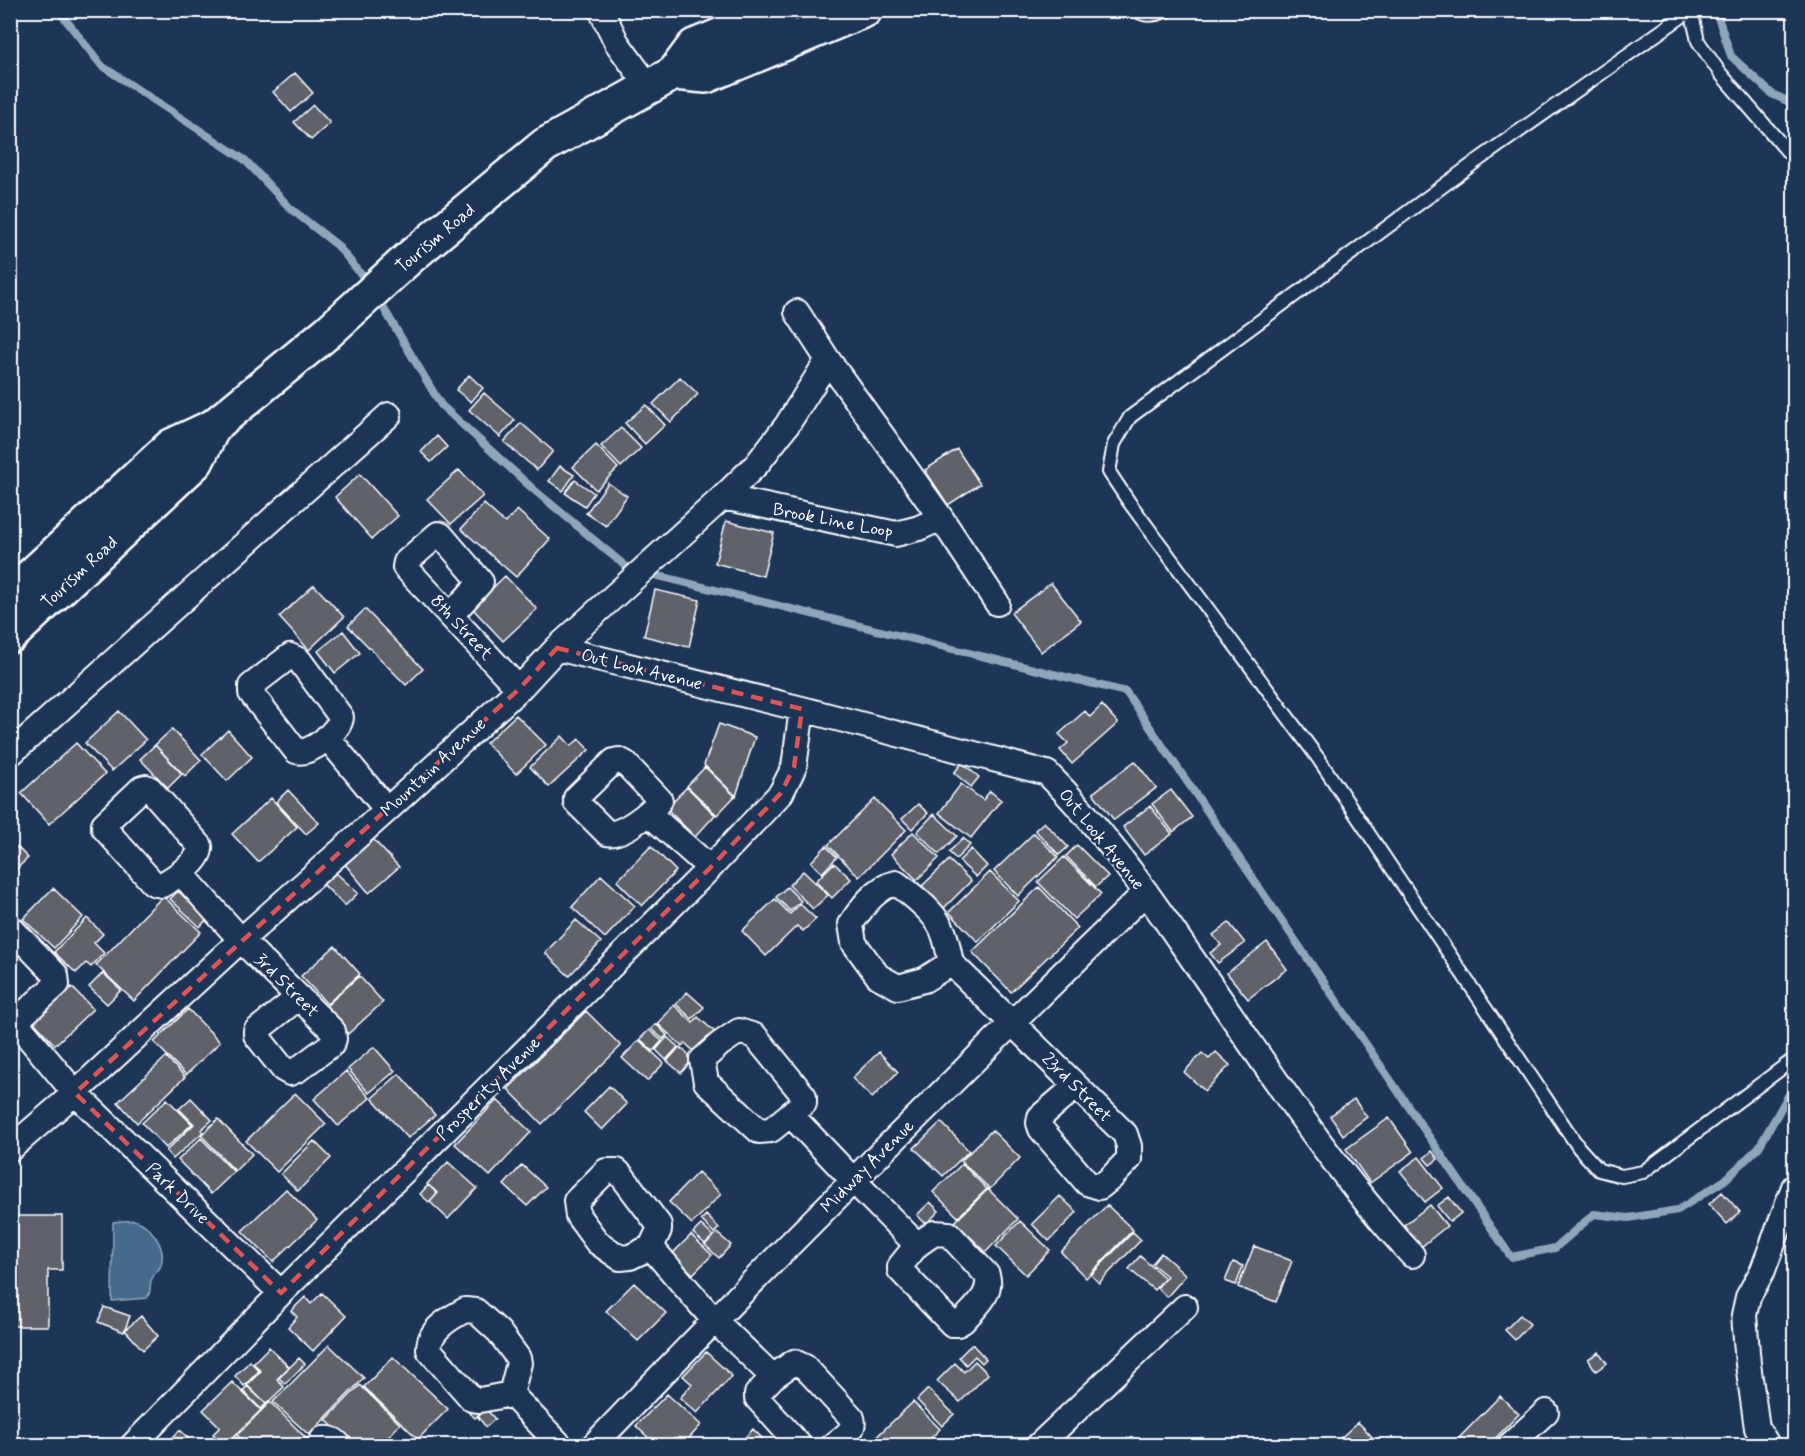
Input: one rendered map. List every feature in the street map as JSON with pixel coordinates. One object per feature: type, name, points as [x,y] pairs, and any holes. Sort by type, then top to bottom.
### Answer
[{"type":"main road","name":"Tourism Road","points":[[10,595],[171,446],[214,426],[328,332],[409,258],[545,145],[661,80],[694,46],[783,10]]},
{"type":"main road","points":[[661,80],[706,76],[854,12]]},
{"type":"main road","name":"Tourism Road","points":[[10,636],[196,462],[214,426]]},
{"type":"street","points":[[601,10],[618,43],[661,80]]},
{"type":"street","points":[[797,312],[828,360],[941,518],[997,603]]},
{"type":"street","name":"Mountain Avenue","points":[[10,1149],[75,1093],[387,810],[519,688],[557,648],[616,593],[723,497],[757,464],[787,425],[828,360]]},
{"type":"street","points":[[10,754],[389,414]]},
{"type":"street","name":"Brook Line Loop","points":[[723,497],[896,534],[919,528],[941,518]]},
{"type":"street","name":"8th Street","points":[[451,615],[481,582],[441,535],[435,535],[406,562],[405,567],[519,688]]},
{"type":"street","name":"Out Look Avenue","points":[[557,648],[1047,773],[1068,794],[1146,892],[1328,1152],[1376,1217],[1412,1255]]},
{"type":"street","name":"Prosperity Avenue","points":[[132,1446],[281,1293],[710,868],[781,793],[794,767],[802,709]]},
{"type":"street","points":[[327,737],[387,810]]},
{"type":"street","points":[[648,813],[710,868]]},
{"type":"street","name":"3rd Street","points":[[181,873],[241,940],[300,997],[333,1031],[332,1044],[290,1073],[282,1070],[256,1035],[256,1031],[300,997]]},
{"type":"street","points":[[896,883],[938,921],[944,933],[951,963],[924,980],[898,987],[878,976],[854,943],[850,924],[884,886],[896,883]]},
{"type":"street","name":"Midway Avenue","points":[[593,1446],[853,1180],[1146,892]]},
{"type":"street","points":[[10,927],[56,975],[57,979],[57,984],[13,1018]]},
{"type":"street","name":"23rd Street","points":[[951,963],[1125,1134],[1130,1158],[1100,1186],[1087,1183],[1041,1129],[1039,1123],[1040,1117],[1075,1087]]},
{"type":"street","name":"Park Drive","points":[[13,1018],[75,1093],[281,1293]]},
{"type":"street","points":[[791,1115],[917,1245]]},
{"type":"street","points":[[1768,1446],[1757,1428],[1744,1315],[1748,1297],[1763,1270],[1794,1186]]},
{"type":"street","points":[[651,1247],[714,1320],[773,1377]]},
{"type":"street","points":[[1038,1446],[1185,1307]]},
{"type":"street","points":[[800,1446],[757,1398],[757,1394],[773,1377],[794,1362],[800,1364],[852,1418],[854,1423],[852,1429],[833,1446]]},
{"type":"street","points":[[511,1394],[561,1446]]},
{"type":"street","points":[[1509,1446],[1546,1412]]},
{"type":"street","points":[[319,1446],[323,1439],[328,1438],[335,1440],[340,1446]]},
{"type":"lane","points":[[1136,10],[1142,15],[1157,15],[1167,10]]},
{"type":"lane","points":[[1794,159],[1720,73],[1698,41],[1691,10],[1474,163],[1130,417],[1114,444],[1108,472],[1318,758],[1579,1148],[1599,1170],[1622,1176],[1643,1172],[1794,1059]]},
{"type":"highlighted area","points":[[557,648],[802,709],[794,767],[781,793],[710,868],[281,1293],[75,1093],[519,689]]},
{"type":"water","points":[[134,1220],[146,1226],[156,1237],[162,1251],[161,1265],[150,1283],[147,1298],[112,1301],[113,1222]]},
{"type":"building","points":[[295,73],[313,93],[291,112],[273,92]]},
{"type":"building","points":[[313,105],[330,123],[311,140],[294,122]]},
{"type":"building","points":[[469,375],[483,388],[471,402],[456,390]]},
{"type":"building","points":[[680,377],[698,394],[671,422],[653,404]]},
{"type":"building","points":[[484,393],[515,420],[500,437],[469,410]]},
{"type":"building","points":[[646,405],[665,425],[645,444],[625,423]]},
{"type":"building","points":[[521,423],[553,451],[537,470],[504,442]]},
{"type":"building","points":[[621,428],[641,448],[621,467],[601,446]]},
{"type":"building","points":[[437,436],[447,447],[431,462],[421,452]]},
{"type":"building","points":[[596,445],[618,468],[596,490],[573,467]]},
{"type":"building","points":[[957,449],[980,484],[948,505],[925,470]]},
{"type":"building","points":[[560,466],[574,475],[563,491],[549,481]]},
{"type":"building","points":[[459,470],[483,496],[451,524],[427,499]]},
{"type":"building","points":[[360,474],[398,516],[372,539],[335,497]]},
{"type":"building","points":[[575,480],[594,493],[585,506],[565,493]]},
{"type":"building","points":[[608,483],[627,496],[606,526],[586,513]]},
{"type":"building","points":[[484,504],[505,523],[517,510],[550,539],[516,577],[461,529]]},
{"type":"building","points":[[726,521],[774,533],[763,576],[715,563]]},
{"type":"building","points":[[505,576],[537,609],[503,641],[472,608]]},
{"type":"building","points":[[1051,583],[1081,621],[1041,652],[1011,613]]},
{"type":"building","points":[[314,585],[344,617],[309,650],[279,617]]},
{"type":"building","points":[[655,590],[700,600],[689,647],[644,636]]},
{"type":"building","points":[[365,609],[423,669],[406,685],[348,626]]},
{"type":"building","points":[[343,631],[360,653],[335,673],[318,651]]},
{"type":"building","points":[[1102,705],[1118,723],[1072,764],[1060,750],[1068,743],[1059,734],[1085,711],[1090,717]]},
{"type":"building","points":[[119,711],[146,740],[112,771],[85,743]]},
{"type":"building","points":[[516,715],[546,745],[516,774],[486,743]]},
{"type":"building","points":[[719,724],[755,737],[736,796],[704,765]]},
{"type":"building","points":[[172,729],[201,760],[185,776],[155,745]]},
{"type":"building","points":[[228,730],[252,757],[227,781],[202,754]]},
{"type":"building","points":[[562,736],[571,746],[579,739],[589,750],[549,787],[530,767]]},
{"type":"building","points":[[76,743],[105,774],[49,824],[21,793]]},
{"type":"building","points":[[155,745],[182,774],[168,788],[140,759]]},
{"type":"building","points":[[1135,761],[1156,788],[1114,820],[1093,793]]},
{"type":"building","points":[[962,763],[979,777],[971,787],[954,773]]},
{"type":"building","points":[[705,767],[735,796],[717,815],[687,786]]},
{"type":"building","points":[[961,784],[983,800],[990,791],[1001,800],[971,838],[939,813]]},
{"type":"building","points":[[687,787],[715,815],[695,837],[666,808]]},
{"type":"building","points":[[288,790],[319,823],[306,834],[276,802]]},
{"type":"building","points":[[1171,790],[1192,817],[1173,832],[1152,804]]},
{"type":"building","points":[[271,798],[297,827],[258,862],[232,834]]},
{"type":"building","points":[[875,799],[906,830],[859,877],[828,845]]},
{"type":"building","points":[[918,804],[928,813],[912,829],[902,819]]},
{"type":"building","points":[[1150,806],[1172,834],[1144,855],[1123,827]]},
{"type":"building","points":[[934,814],[957,836],[939,854],[917,832]]},
{"type":"building","points":[[1044,822],[1068,847],[1059,855],[1035,830]]},
{"type":"building","points":[[913,832],[939,858],[917,880],[891,854]]},
{"type":"building","points":[[1034,833],[1058,857],[1018,896],[994,871]]},
{"type":"building","points":[[963,838],[970,845],[956,859],[949,852]]},
{"type":"building","points":[[373,839],[399,867],[369,893],[344,863]]},
{"type":"building","points":[[1077,845],[1108,876],[1096,887],[1066,856]]},
{"type":"building","points":[[651,846],[676,871],[642,906],[617,881]]},
{"type":"building","points":[[826,846],[837,857],[822,873],[811,862]]},
{"type":"building","points":[[17,847],[28,858],[10,875],[10,852]]},
{"type":"building","points":[[971,849],[987,866],[976,877],[959,861]]},
{"type":"building","points":[[1064,857],[1101,894],[1074,919],[1038,882]]},
{"type":"building","points":[[949,860],[971,881],[944,908],[922,886]]},
{"type":"building","points":[[834,863],[851,879],[832,898],[816,881]]},
{"type":"building","points":[[803,871],[828,895],[813,909],[789,885]]},
{"type":"building","points":[[335,872],[358,893],[345,906],[321,882]]},
{"type":"building","points":[[990,872],[1019,901],[978,942],[949,912]]},
{"type":"building","points":[[601,875],[635,906],[605,938],[572,907]]},
{"type":"building","points":[[787,887],[801,901],[790,911],[776,897]]},
{"type":"building","points":[[1039,887],[1078,928],[1011,992],[972,952]]},
{"type":"building","points":[[53,888],[83,917],[54,948],[23,919]]},
{"type":"building","points":[[178,891],[207,919],[200,927],[170,899]]},
{"type":"building","points":[[163,896],[201,932],[134,1001],[96,965]]},
{"type":"building","points":[[775,899],[790,914],[800,904],[816,919],[803,931],[797,926],[766,956],[742,931]]},
{"type":"building","points":[[87,918],[103,934],[94,943],[104,953],[91,967],[86,963],[76,973],[54,952]]},
{"type":"building","points":[[576,920],[601,942],[569,976],[545,953]]},
{"type":"building","points":[[1229,923],[1245,943],[1218,963],[1210,953],[1221,945],[1213,935]]},
{"type":"building","points":[[1267,942],[1287,969],[1248,999],[1227,973]]},
{"type":"building","points":[[335,946],[360,974],[327,1004],[301,976]]},
{"type":"building","points":[[103,973],[121,990],[107,1004],[89,987]]},
{"type":"building","points":[[359,976],[383,1002],[348,1034],[324,1008]]},
{"type":"building","points":[[72,987],[93,1009],[55,1045],[34,1022]]},
{"type":"building","points":[[687,992],[704,1007],[692,1019],[676,1004]]},
{"type":"building","points":[[674,1005],[693,1023],[698,1017],[716,1033],[697,1054],[685,1043],[682,1046],[658,1024]]},
{"type":"building","points":[[188,1009],[220,1042],[186,1075],[154,1042]]},
{"type":"building","points":[[586,1011],[621,1046],[542,1124],[508,1089]]},
{"type":"building","points":[[656,1024],[667,1035],[663,1039],[651,1029]]},
{"type":"building","points":[[649,1030],[662,1041],[653,1051],[640,1039]]},
{"type":"building","points":[[667,1037],[678,1047],[666,1060],[656,1050]]},
{"type":"building","points":[[639,1040],[664,1063],[647,1081],[622,1058]]},
{"type":"building","points":[[374,1047],[395,1071],[369,1093],[348,1069]]},
{"type":"building","points":[[680,1047],[693,1059],[681,1073],[667,1061]]},
{"type":"building","points":[[879,1052],[898,1072],[872,1098],[852,1078]]},
{"type":"building","points":[[1216,1052],[1230,1065],[1205,1091],[1184,1072],[1202,1053],[1209,1059]]},
{"type":"building","points":[[166,1057],[185,1077],[137,1123],[118,1102]]},
{"type":"building","points":[[346,1071],[370,1098],[338,1126],[314,1099]]},
{"type":"building","points":[[399,1074],[435,1115],[408,1138],[372,1098]]},
{"type":"building","points":[[609,1086],[627,1104],[602,1130],[584,1112]]},
{"type":"building","points":[[295,1093],[326,1124],[277,1172],[246,1141]]},
{"type":"building","points":[[191,1098],[212,1120],[201,1130],[203,1132],[173,1159],[166,1151],[194,1124],[179,1109]]},
{"type":"building","points":[[167,1099],[192,1124],[166,1148],[142,1123]]},
{"type":"building","points":[[1354,1099],[1367,1117],[1343,1135],[1330,1116]]},
{"type":"building","points":[[497,1100],[531,1132],[490,1176],[455,1144]]},
{"type":"building","points":[[1389,1118],[1413,1152],[1370,1183],[1346,1149]]},
{"type":"building","points":[[218,1119],[252,1154],[235,1171],[201,1135]]},
{"type":"building","points":[[941,1122],[969,1151],[943,1176],[914,1148]]},
{"type":"building","points":[[992,1130],[1020,1158],[990,1189],[961,1161]]},
{"type":"building","points":[[201,1138],[234,1172],[211,1194],[178,1160]]},
{"type":"building","points":[[314,1141],[331,1158],[298,1191],[281,1174]]},
{"type":"building","points":[[1432,1151],[1438,1159],[1430,1165],[1424,1158]]},
{"type":"building","points":[[1419,1157],[1443,1188],[1425,1202],[1400,1171]]},
{"type":"building","points":[[448,1162],[477,1188],[448,1219],[430,1202],[438,1193],[427,1184]]},
{"type":"building","points":[[962,1164],[987,1189],[958,1217],[933,1192]]},
{"type":"building","points":[[522,1165],[546,1187],[527,1206],[504,1185]]},
{"type":"building","points":[[698,1172],[721,1194],[692,1224],[669,1202]]},
{"type":"building","points":[[428,1185],[437,1193],[429,1202],[420,1194]]},
{"type":"building","points":[[286,1189],[317,1220],[273,1262],[242,1231]]},
{"type":"building","points":[[988,1189],[1018,1219],[986,1252],[955,1222]]},
{"type":"building","points":[[1722,1192],[1740,1212],[1727,1224],[1709,1204]]},
{"type":"building","points":[[1060,1196],[1077,1212],[1049,1241],[1032,1224]]},
{"type":"building","points":[[1449,1197],[1461,1213],[1450,1222],[1437,1206]]},
{"type":"building","points":[[930,1202],[939,1211],[926,1224],[917,1215]]},
{"type":"building","points":[[1107,1205],[1133,1230],[1086,1278],[1061,1252]]},
{"type":"building","points":[[1430,1205],[1447,1226],[1421,1247],[1404,1225]]},
{"type":"building","points":[[706,1215],[719,1228],[714,1233],[701,1220]]},
{"type":"building","points":[[10,1216],[62,1216],[62,1270],[48,1270],[48,1326],[13,1326]]},
{"type":"building","points":[[1020,1221],[1050,1250],[1026,1275],[996,1246]]},
{"type":"building","points":[[701,1225],[713,1236],[705,1244],[693,1233]]},
{"type":"building","points":[[1133,1232],[1141,1240],[1099,1283],[1091,1275]]},
{"type":"building","points":[[717,1233],[731,1245],[719,1258],[705,1245]]},
{"type":"building","points":[[691,1235],[712,1255],[693,1274],[672,1254]]},
{"type":"building","points":[[1254,1246],[1292,1261],[1276,1302],[1238,1287]]},
{"type":"building","points":[[1161,1253],[1186,1275],[1167,1297],[1157,1288],[1167,1276],[1152,1264]]},
{"type":"building","points":[[1140,1256],[1165,1278],[1154,1290],[1129,1269]]},
{"type":"building","points":[[1233,1262],[1243,1266],[1236,1285],[1225,1281]]},
{"type":"building","points":[[634,1283],[666,1313],[638,1341],[606,1311]]},
{"type":"building","points":[[322,1293],[346,1316],[313,1351],[288,1327],[297,1317],[291,1311],[305,1297],[311,1304]]},
{"type":"building","points":[[104,1307],[130,1316],[124,1332],[98,1322]]},
{"type":"building","points":[[1520,1315],[1530,1324],[1515,1340],[1505,1330]]},
{"type":"building","points":[[141,1316],[158,1336],[143,1350],[125,1330]]},
{"type":"building","points":[[972,1344],[986,1359],[982,1363],[975,1356],[966,1365],[959,1357]]},
{"type":"building","points":[[329,1345],[364,1378],[309,1435],[273,1402]]},
{"type":"building","points":[[269,1347],[289,1367],[277,1379],[284,1387],[266,1404],[247,1385],[261,1371],[253,1363]]},
{"type":"building","points":[[706,1352],[732,1376],[697,1413],[680,1398],[692,1384],[683,1376]]},
{"type":"building","points":[[1599,1352],[1607,1363],[1596,1371],[1588,1359]]},
{"type":"building","points":[[393,1357],[448,1409],[418,1439],[364,1387]]},
{"type":"building","points":[[299,1358],[305,1364],[285,1384],[279,1378]]},
{"type":"building","points":[[250,1361],[259,1371],[244,1386],[235,1376]]},
{"type":"building","points":[[975,1361],[988,1374],[960,1402],[937,1381],[955,1363],[964,1372]]},
{"type":"building","points":[[232,1382],[261,1410],[225,1446],[213,1434],[220,1427],[203,1410]]},
{"type":"building","points":[[360,1385],[400,1424],[380,1446],[353,1446],[326,1420]]},
{"type":"building","points":[[247,1386],[266,1404],[261,1409],[243,1391]]},
{"type":"building","points":[[928,1389],[954,1414],[942,1426],[917,1400]]},
{"type":"building","points":[[667,1394],[701,1425],[682,1446],[657,1446],[636,1426]]},
{"type":"building","points":[[1500,1396],[1519,1414],[1488,1446],[1451,1446]]},
{"type":"building","points":[[270,1402],[308,1440],[302,1446],[248,1446],[237,1435]]},
{"type":"building","points":[[476,1402],[484,1410],[475,1418],[467,1411]]},
{"type":"building","points":[[913,1402],[940,1429],[923,1446],[870,1446],[869,1444]]},
{"type":"building","points":[[486,1409],[495,1419],[486,1427],[478,1417]]},
{"type":"building","points":[[1358,1422],[1380,1445],[1332,1446]]},
{"type":"building","points":[[753,1429],[770,1446],[737,1446]]},
{"type":"building","points":[[180,1430],[196,1446],[164,1446]]},
{"type":"building","points":[[236,1438],[243,1446],[229,1446]]},
{"type":"building","points":[[202,1439],[209,1446],[196,1446]]},
{"type":"waterway","points":[[58,10],[102,66],[245,160],[291,209],[337,245],[369,284]]},
{"type":"waterway","points":[[1719,10],[1717,14],[1731,56],[1772,94],[1794,104]]},
{"type":"waterway","points":[[377,297],[441,405],[533,489],[629,569],[635,570]]},
{"type":"waterway","points":[[647,573],[1126,692],[1511,1257],[1555,1248],[1594,1214],[1628,1218],[1678,1210],[1725,1180],[1759,1147],[1788,1096],[1794,1090]]}]
